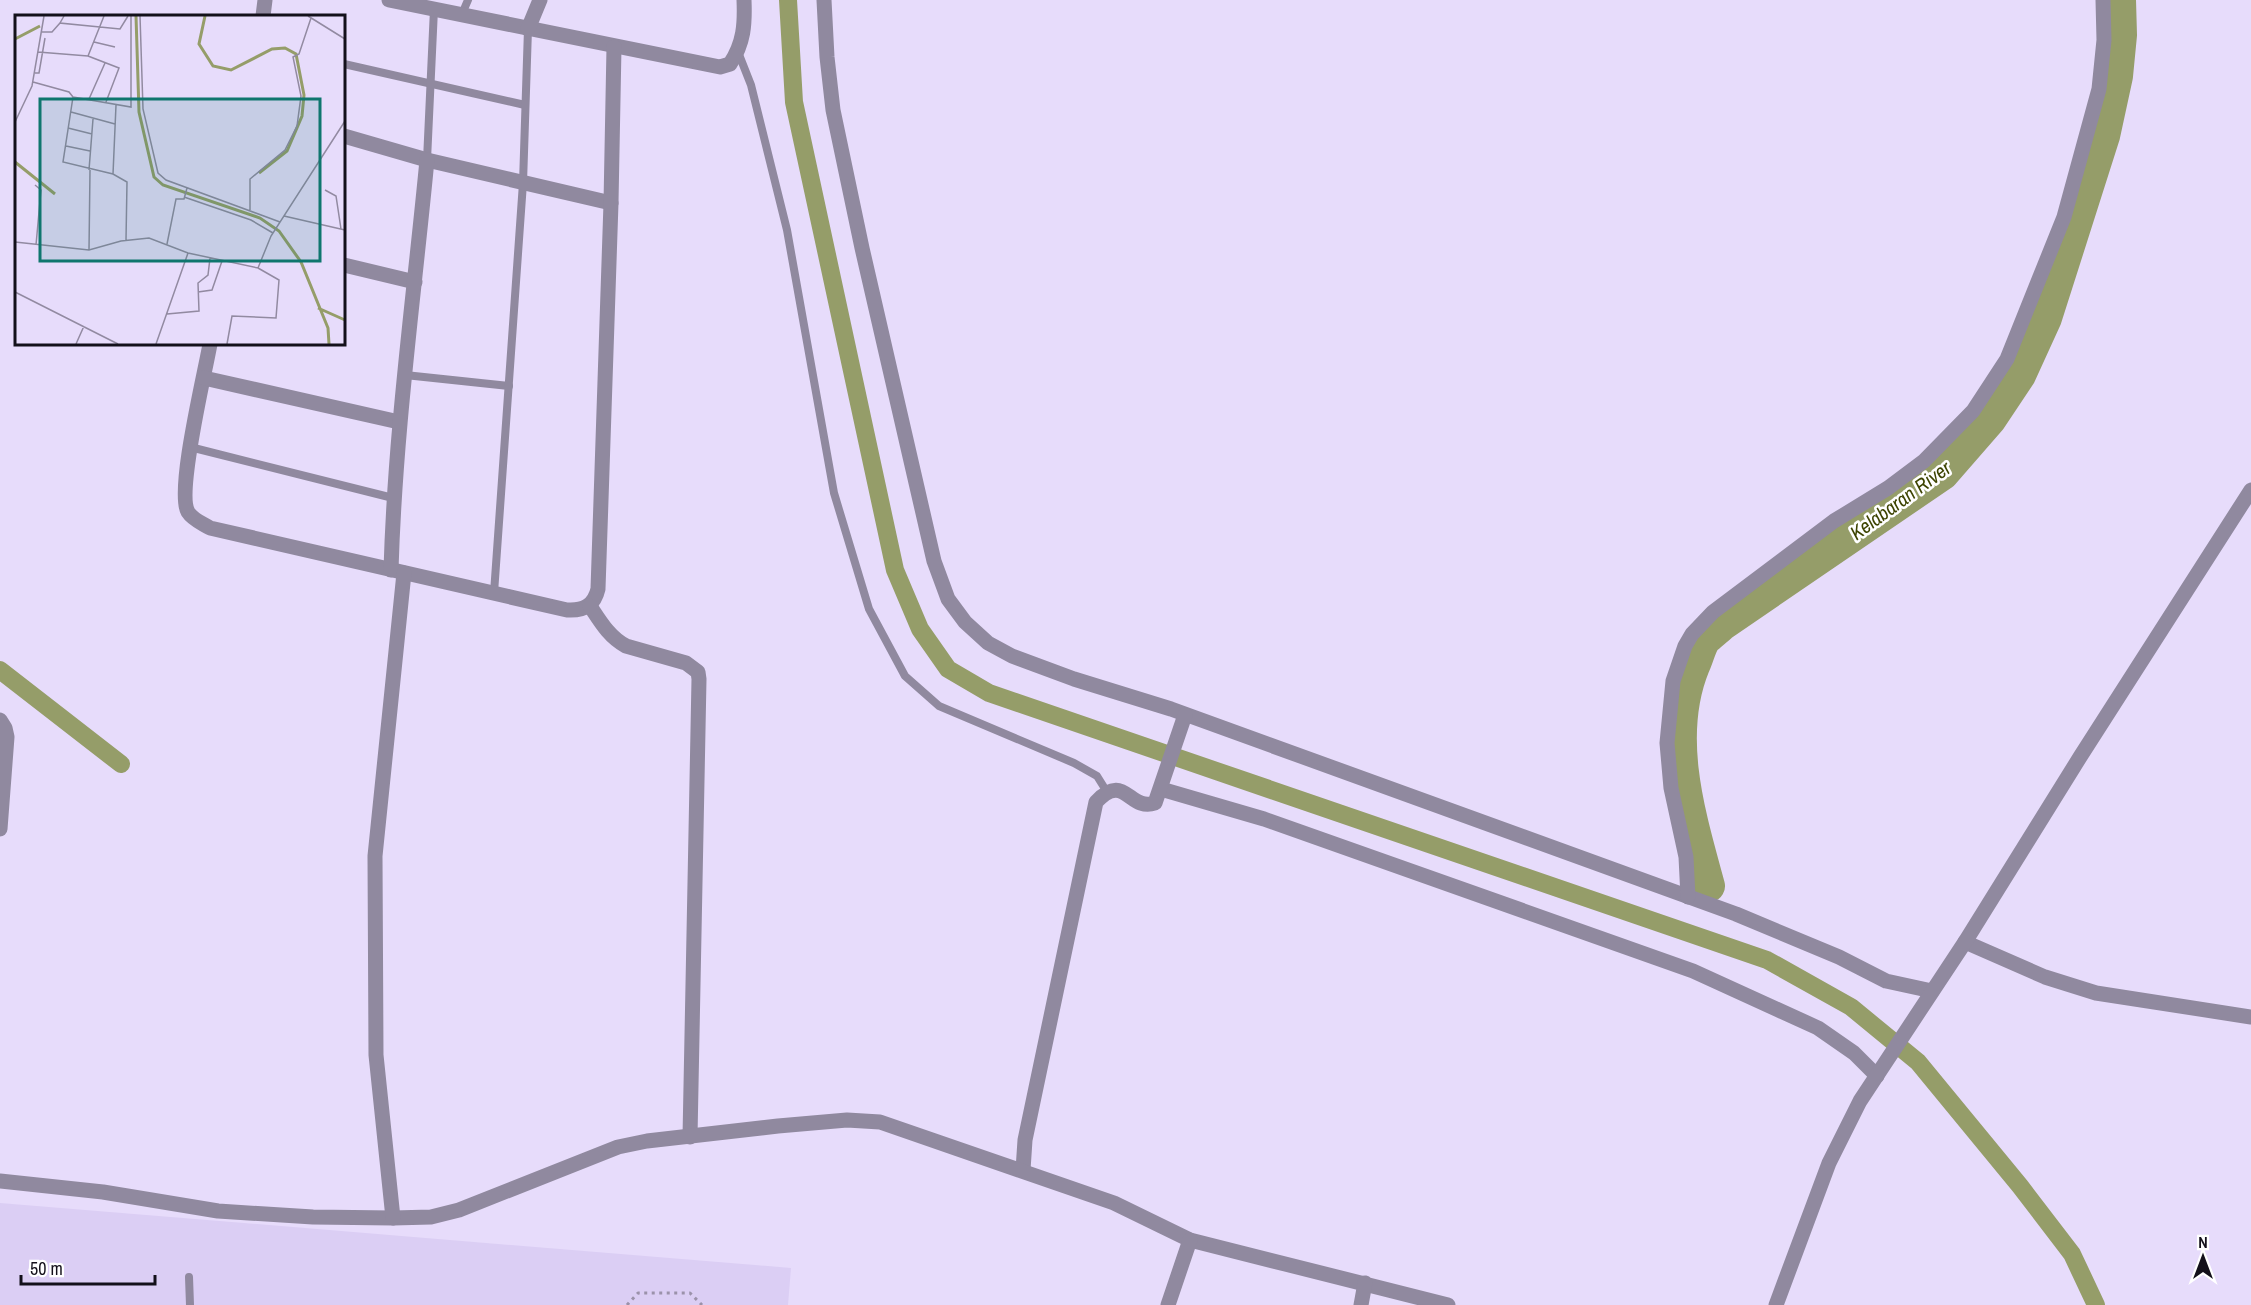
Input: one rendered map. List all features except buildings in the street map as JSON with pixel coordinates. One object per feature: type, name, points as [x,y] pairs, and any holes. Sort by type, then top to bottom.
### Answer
[{"type":"street","points":[[263,15],[266,0]]},
{"type":"street","points":[[528,29],[540,0]]},
{"type":"street","points":[[394,1],[434,9],[465,7],[528,29],[720,67],[730,64],[738,52],[743,32],[744,0]]},
{"type":"street","points":[[824,0],[833,110],[862,248],[934,561],[948,599],[965,622],[988,643],[1012,657],[1185,715],[1736,914],[1839,957],[1886,981],[1932,991]]},
{"type":"street","points":[[1688,897],[1686,857],[1671,788],[1667,743],[1673,681],[1685,646],[1692,634],[1713,612],[1834,521],[1888,488],[1924,461],[1973,411],[2007,359],[2064,217],[2099,89],[2104,40],[2103,0]]},
{"type":"street","points":[[210,345],[185,474],[184,498],[187,511],[196,520],[210,528],[567,610],[579,610],[590,606],[596,598],[598,589],[614,47]]},
{"type":"street","points":[[345,136],[427,160],[611,203]]},
{"type":"street","points":[[393,1218],[376,1055],[375,856],[398,571],[393,498],[427,160]]},
{"type":"street","points":[[345,266],[416,282]]},
{"type":"street","points":[[204,378],[399,422]]},
{"type":"street","points":[[1776,1305],[1836,1146],[1847,1123],[1965,942],[2251,490]]},
{"type":"street","points":[[590,606],[617,642],[686,663],[698,672],[690,1137]]},
{"type":"street","points":[[1023,1170],[1025,1140],[1092,813],[1096,802],[1112,789],[1121,790],[1138,801],[1153,805],[1163,785],[1185,715]]},
{"type":"street","points":[[0,720],[7,737],[0,829]]},
{"type":"street","points":[[1163,785],[1693,971],[1818,1028],[1880,1071]]},
{"type":"street","points":[[1965,942],[2045,977],[2096,993],[2251,1017]]},
{"type":"street","points":[[0,1181],[103,1192],[218,1211],[313,1217],[393,1218],[448,1214],[618,1147],[647,1141],[847,1120],[880,1122],[1114,1203],[1190,1240],[1448,1305]]},
{"type":"street","points":[[1168,1305],[1190,1240]]},
{"type":"street","points":[[1361,1305],[1365,1283]]},
{"type":"lane","points":[[427,160],[434,9]]},
{"type":"lane","points":[[494,593],[523,183],[528,29]]},
{"type":"lane","points":[[738,52],[751,85],[787,230],[834,493],[869,609],[905,676],[939,705],[1074,763],[1097,776],[1107,792]]},
{"type":"lane","points":[[345,64],[525,105]]},
{"type":"lane","points":[[405,375],[509,386]]},
{"type":"lane","points":[[190,447],[393,498]]},
{"type":"lane","points":[[189,1277],[190,1305]]},
{"type":"path","points":[[627,1305],[638,1293],[690,1293],[702,1305]]},
{"type":"shaded area","points":[[0,1203],[791,1268],[788,1305],[0,1305]]},
{"type":"waterway","points":[[788,0],[794,102],[895,570],[920,629],[948,669],[989,693],[1767,960],[1851,1007],[1918,1062],[2020,1186],[2072,1254],[2096,1305]]},
{"type":"waterway","name":"Kelabaran River","points":[[1709,886],[1688,804],[1681,748],[1681,720],[1686,693],[1702,646],[1705,640],[1722,625],[1943,474],[1990,420],[2020,375],[2046,318],[2104,136],[2117,76],[2121,35],[2120,0]]},
{"type":"waterway","points":[[0,670],[121,764]]}]
